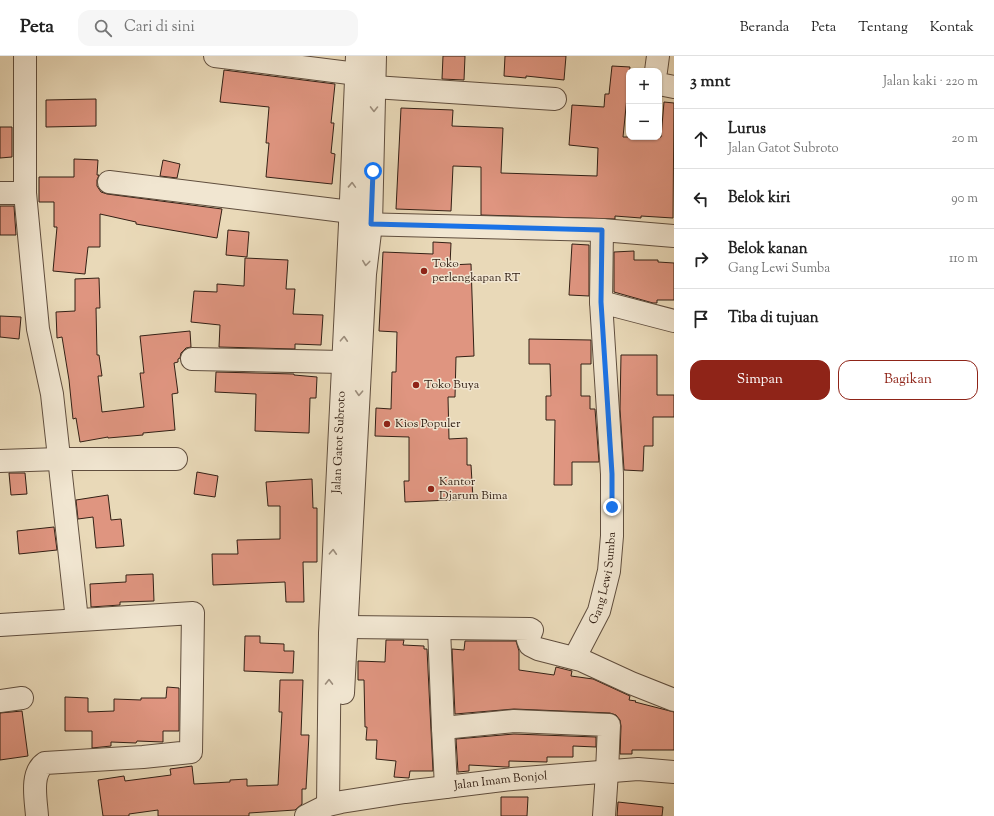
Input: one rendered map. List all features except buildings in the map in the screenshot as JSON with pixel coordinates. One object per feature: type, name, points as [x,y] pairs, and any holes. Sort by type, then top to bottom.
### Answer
[{"type":"street","points":[[25,56],[25,193],[38,329],[52,394],[77,620]]},
{"type":"street","points":[[215,56],[363,72],[555,99]]},
{"type":"street","name":"Jalan Gatot Subroto","points":[[335,804],[330,633],[343,362],[357,220],[363,72],[375,56]]},
{"type":"street","points":[[656,68],[658,56]]},
{"type":"street","points":[[662,85],[674,87]]},
{"type":"street","points":[[109,182],[357,220],[602,230],[674,236]]},
{"type":"street","points":[[0,193],[25,193]]},
{"type":"street","name":"Jalan Gatot Subroto","points":[[335,804],[339,776],[365,274],[357,220]]},
{"type":"street","name":"Gang Lewi Sumba","points":[[575,657],[600,611],[609,571],[612,536],[612,474],[601,302],[602,230]]},
{"type":"street","points":[[601,302],[674,321]]},
{"type":"street","points":[[192,359],[343,362]]},
{"type":"street","points":[[0,461],[59,459],[176,459]]},
{"type":"street","points":[[0,625],[193,613],[191,752],[135,758],[45,763],[40,766],[36,774],[37,816]]},
{"type":"street","points":[[346,627],[530,629],[532,630],[528,640],[530,645],[543,650],[575,657],[631,683],[674,700]]},
{"type":"street","points":[[439,628],[446,787]]},
{"type":"street","points":[[0,702],[22,698]]},
{"type":"street","points":[[443,728],[514,721],[608,725],[604,816]]},
{"type":"street","name":"Jalan Imam Bonjol","points":[[335,804],[512,778],[638,769],[674,772]]},
{"type":"street","points":[[306,816],[335,804]]},
{"type":"place","name":"Toko perlengkapan RT","points":[[424,271]]},
{"type":"place","name":"Toko Buya","points":[[416,385]]},
{"type":"place","name":"Kios Populer","points":[[387,424]]},
{"type":"place","name":"Kantor Djarum Bima","points":[[431,489]]},
{"type":"route","points":[[373,171],[371,224],[602,230],[601,302],[612,474],[612,507]]}]
